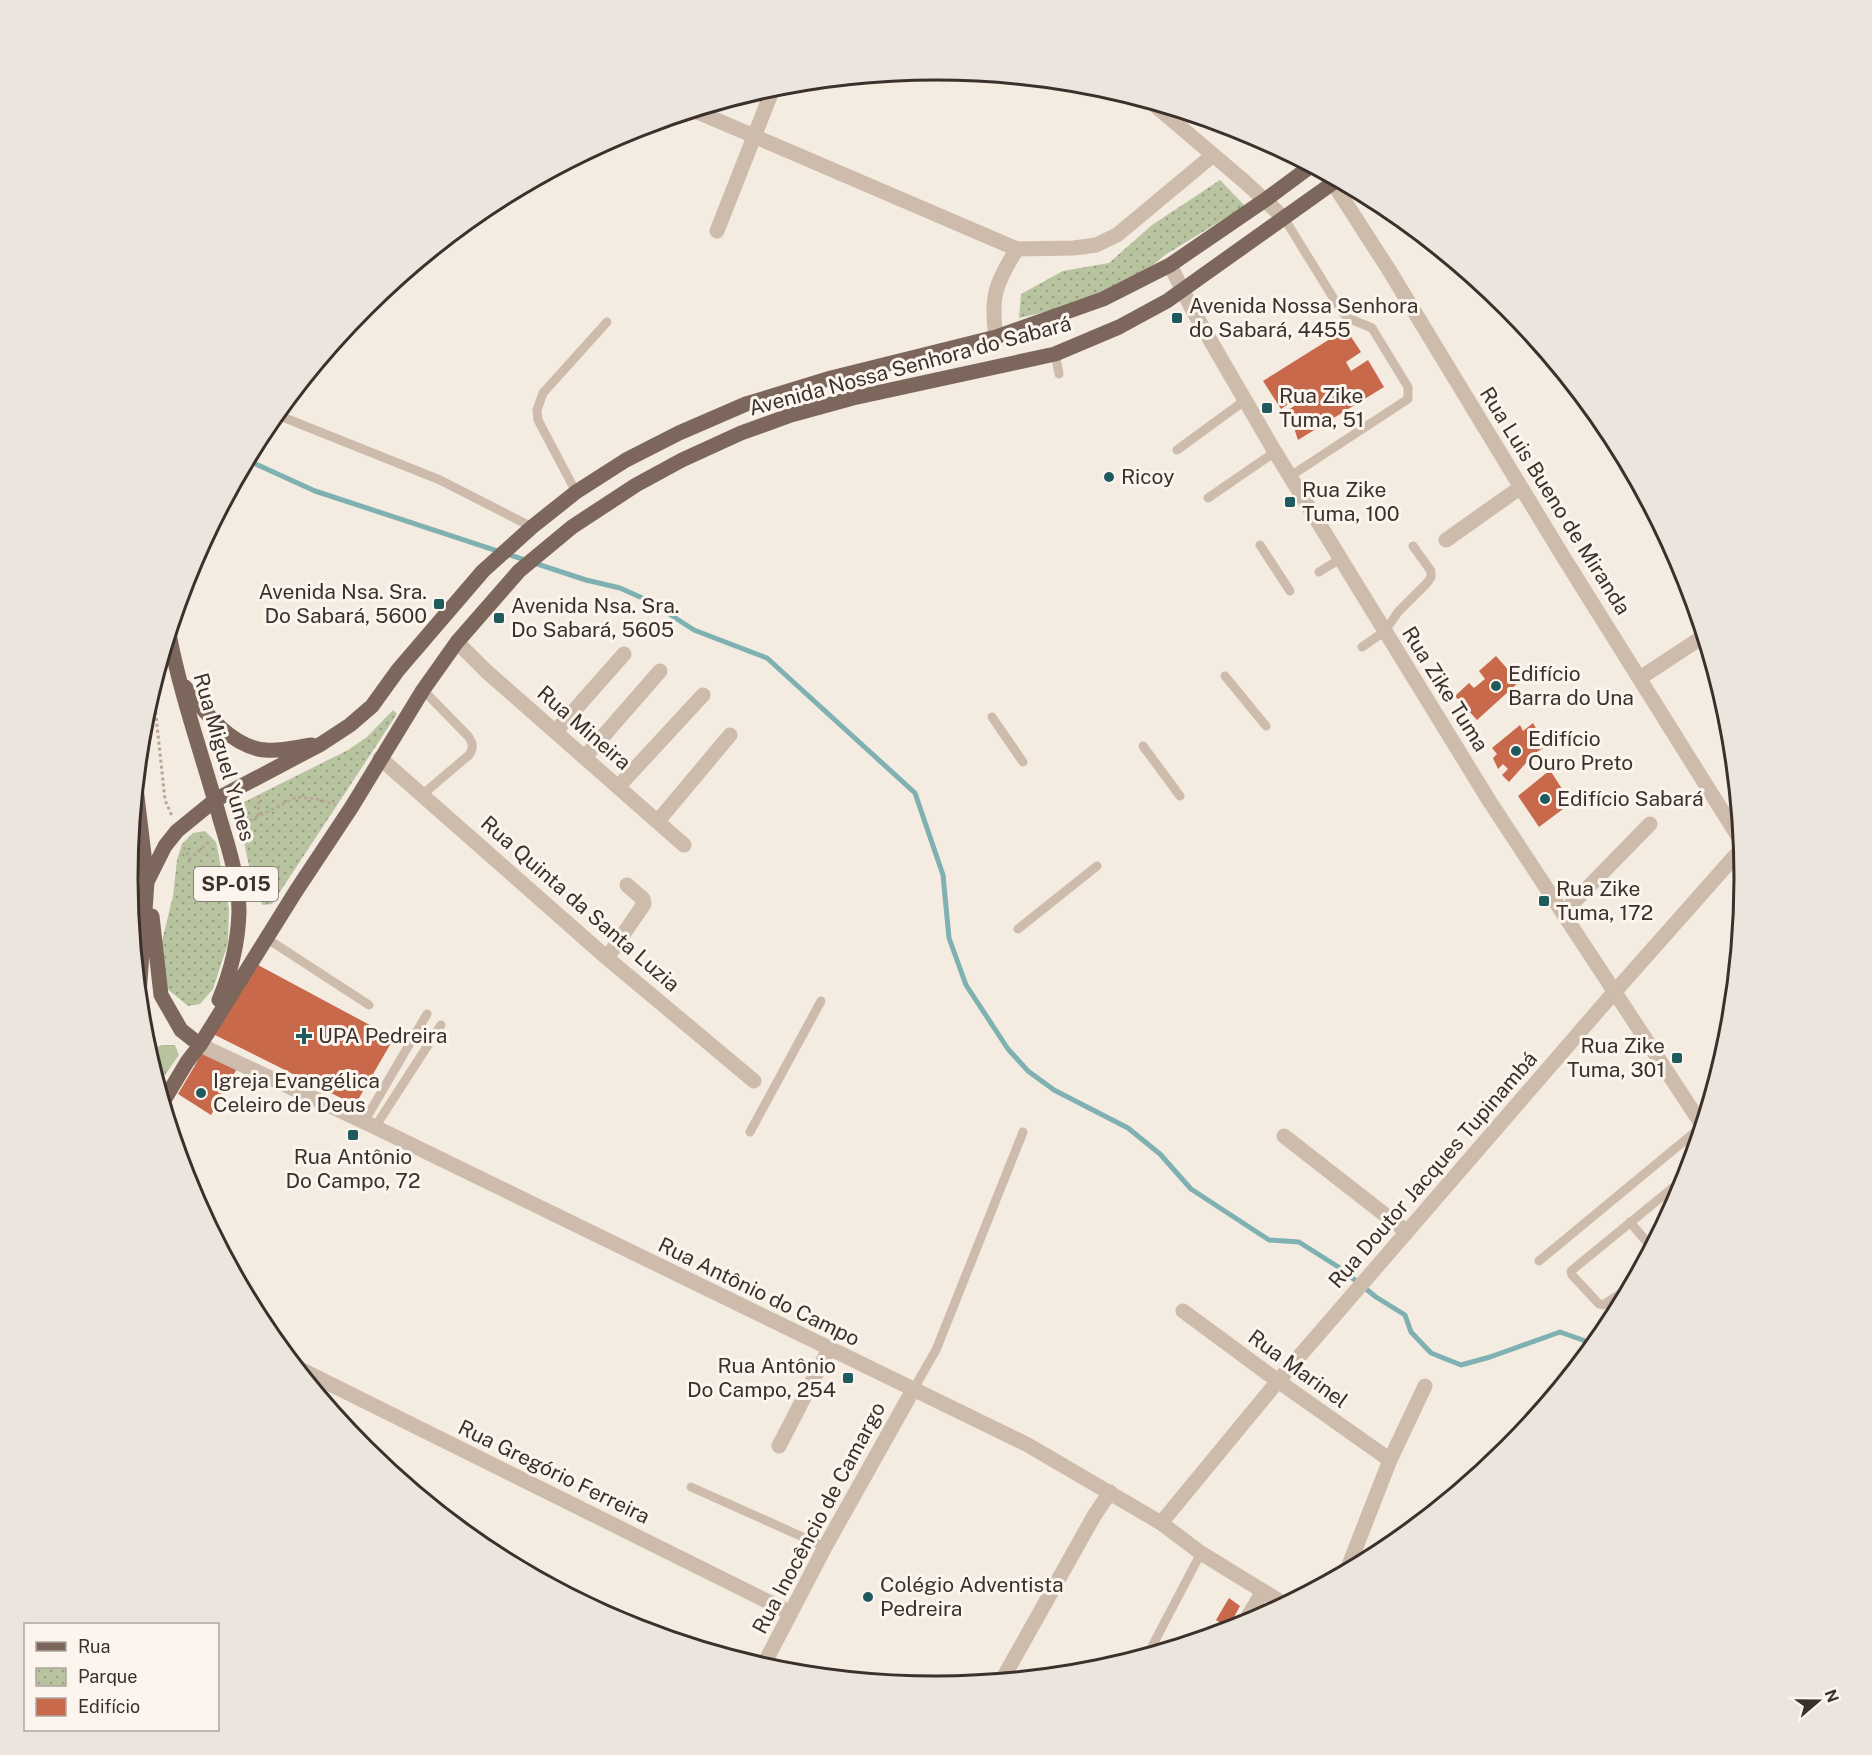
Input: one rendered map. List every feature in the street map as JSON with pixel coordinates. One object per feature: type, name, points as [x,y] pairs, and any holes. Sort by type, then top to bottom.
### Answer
[{"type":"main road","name":"Avenida Nossa Senhora do Sabará","points":[[147,882],[165,846],[177,831],[215,800],[321,744],[350,725],[372,706],[398,670],[483,571],[532,527],[576,492],[626,460],[746,404],[831,378],[996,337],[1103,298],[1170,264],[1305,170]]},
{"type":"main road","name":"Avenida Nossa Senhora do Sabará","points":[[200,1045],[423,690],[457,642],[519,571],[563,534],[636,485],[682,460],[741,433],[791,415],[854,398],[1055,354],[1119,327],[1182,291],[1332,184]]},
{"type":"main road","name":"Rua Miguel Yunes","points":[[172,648],[178,679],[235,870],[239,911],[232,969],[200,1045]]},
{"type":"main road","points":[[178,679],[202,709],[234,738],[248,747],[267,751],[321,744]]},
{"type":"main road","points":[[140,823],[161,995],[181,1030],[200,1045],[168,1094]]},
{"type":"main road","points":[[142,952],[147,882]]},
{"type":"street","points":[[717,231],[769,98]]},
{"type":"street","points":[[1163,113],[1284,218]]},
{"type":"street","points":[[704,115],[1017,249],[1074,248],[1096,245],[1117,235],[1213,155]]},
{"type":"street","name":"Rua Luis Bueno de Miranda","points":[[1339,189],[1732,827]]},
{"type":"street","points":[[996,337],[992,315],[997,283],[1017,249]]},
{"type":"street","name":"Rua Zike Tuma","points":[[1170,264],[1182,291],[1289,477],[1490,802],[1696,1119]]},
{"type":"street","points":[[1446,540],[1521,487]]},
{"type":"street","points":[[1640,678],[1698,640]]},
{"type":"street","name":"Rua Mineira","points":[[457,642],[486,671],[684,845]]},
{"type":"street","points":[[556,731],[624,654]]},
{"type":"street","points":[[585,756],[660,671]]},
{"type":"street","points":[[618,787],[703,695]]},
{"type":"street","points":[[658,821],[730,735]]},
{"type":"street","name":"Rua Quinta da Santa Luzia","points":[[380,758],[607,958],[754,1081]]},
{"type":"street","points":[[1563,913],[1650,824]]},
{"type":"street","name":"Rua Doutor Jacques Tupinambá","points":[[1161,1523],[1278,1381],[1733,858]]},
{"type":"street","points":[[607,958],[644,904],[643,899],[627,885]]},
{"type":"street","name":"Rua Antônio do Campo","points":[[200,1045],[370,1125],[1028,1445],[1161,1523],[1201,1553],[1276,1599]]},
{"type":"street","points":[[1284,1136],[1407,1232]]},
{"type":"street","name":"Rua Marinel","points":[[1183,1311],[1390,1460]]},
{"type":"street","points":[[779,1446],[829,1349]]},
{"type":"street","name":"Rua Gregório Ferreira","points":[[313,1375],[791,1613]]},
{"type":"street","points":[[1351,1559],[1390,1460],[1425,1386]]},
{"type":"street","name":"Rua Inocêncio de Camargo","points":[[768,1657],[825,1547],[913,1390]]},
{"type":"street","points":[[1006,1672],[1094,1516],[1110,1492]]},
{"type":"street","points":[[1252,1610],[1263,1591]]},
{"type":"lane","points":[[1284,218],[1342,312],[1348,318],[1372,328],[1408,387],[1409,394],[1408,399],[1289,477]]},
{"type":"lane","points":[[576,492],[538,420],[537,410],[543,393],[607,322]]},
{"type":"lane","points":[[1055,354],[1059,374]]},
{"type":"lane","points":[[1177,450],[1244,401]]},
{"type":"lane","points":[[284,418],[441,480],[532,527]]},
{"type":"lane","points":[[1208,498],[1275,452]]},
{"type":"lane","points":[[1260,545],[1290,591]]},
{"type":"lane","points":[[1362,648],[1384,631],[1431,576],[1431,571],[1413,546]]},
{"type":"lane","points":[[1319,572],[1340,559]]},
{"type":"lane","points":[[1225,676],[1266,726]]},
{"type":"lane","points":[[423,690],[468,736],[472,742],[472,749],[423,794]]},
{"type":"lane","points":[[992,717],[1023,762]]},
{"type":"lane","points":[[1143,746],[1180,796]]},
{"type":"lane","points":[[1018,929],[1097,866]]},
{"type":"lane","points":[[266,938],[369,1005]]},
{"type":"lane","points":[[750,1132],[821,1001]]},
{"type":"lane","points":[[370,1125],[426,1014]]},
{"type":"lane","points":[[370,1125],[441,1025]]},
{"type":"lane","points":[[754,1081],[773,1091]]},
{"type":"lane","points":[[913,1390],[936,1350],[1023,1132]]},
{"type":"lane","points":[[1539,1261],[1692,1133]]},
{"type":"lane","points":[[1614,1298],[1603,1305],[1599,1304],[1572,1275],[1571,1271],[1670,1189]]},
{"type":"lane","points":[[1630,1222],[1646,1241]]},
{"type":"lane","points":[[691,1487],[825,1547]]},
{"type":"lane","points":[[1153,1645],[1201,1553]]},
{"type":"path","points":[[156,711],[165,800]]},
{"type":"path","points":[[243,823],[297,797],[317,799],[351,808]]},
{"type":"path","points":[[186,851],[190,859],[209,842]]},
{"type":"green space","points":[[1220,180],[1245,206],[1165,255],[1146,271],[1075,305],[1019,318],[1021,294],[1063,271],[1109,263],[1152,225]]},
{"type":"green space","points":[[393,710],[397,714],[272,904],[263,905],[256,897],[236,806],[348,750],[367,737]]},
{"type":"green space","points":[[205,831],[216,842],[229,909],[228,943],[213,989],[200,1004],[188,1006],[165,987],[162,941],[182,844],[193,833]]},
{"type":"green space","points":[[161,1045],[175,1045],[179,1055],[163,1077],[156,1048]]},
{"type":"building","points":[[1346,329],[1361,352],[1346,362],[1351,371],[1368,360],[1384,387],[1298,440],[1285,412],[1311,395],[1308,391],[1281,409],[1263,381]]},
{"type":"building","name":"Edifício Barra do Una","points":[[1496,656],[1519,682],[1477,720],[1455,696],[1469,683],[1474,688],[1485,679],[1479,671]]},
{"type":"building","name":"Edifício Ouro Preto","points":[[1533,723],[1546,746],[1534,754],[1509,782],[1502,775],[1508,769],[1503,764],[1498,769],[1493,758],[1497,754],[1492,748],[1520,725],[1523,731]]},
{"type":"building","name":"Edifício Sabará","points":[[1550,770],[1571,803],[1539,827],[1518,796]]},
{"type":"building","name":"UPA Pedreira","points":[[258,965],[394,1038],[355,1105],[213,1034]]},
{"type":"building","points":[[204,1050],[239,1065],[211,1115],[178,1094]]},
{"type":"building","points":[[1229,1598],[1240,1606],[1234,1618],[1220,1623],[1216,1620]]},
{"type":"waterway","points":[[254,463],[315,491],[586,580],[620,588],[649,601],[694,630],[767,658],[915,793],[943,875],[949,938],[966,985],[1008,1049],[1028,1071],[1054,1090],[1128,1128],[1160,1154],[1191,1189],[1269,1240],[1299,1242],[1340,1268],[1376,1297],[1405,1315],[1411,1332],[1431,1353],[1461,1365],[1560,1332],[1585,1341]]},
{"type":"place","name":"Avenida Nossa Senhora do Sabará, 4455","points":[[1177,318]]},
{"type":"place","name":"Rua Zike Tuma, 51","points":[[1267,408]]},
{"type":"place","name":"Ricoy","points":[[1109,477]]},
{"type":"place","name":"Rua Zike Tuma, 100","points":[[1290,502]]},
{"type":"place","name":"Avenida Nsa. Sra. Do Sabará, 5600","points":[[439,604]]},
{"type":"place","name":"Avenida Nsa. Sra. Do Sabará, 5605","points":[[499,618]]},
{"type":"place","name":"Edifício Barra do Una","points":[[1496,686]]},
{"type":"place","name":"Edifício Ouro Preto","points":[[1516,751]]},
{"type":"place","name":"Edifício Sabará","points":[[1545,799]]},
{"type":"place","name":"Rua Zike Tuma, 172","points":[[1544,901]]},
{"type":"place","name":"UPA Pedreira","points":[[304,1036]]},
{"type":"place","name":"Rua Zike Tuma, 301","points":[[1677,1058]]},
{"type":"place","name":"Igreja Evangélica Celeiro de Deus","points":[[201,1093]]},
{"type":"place","name":"Rua Antônio Do Campo, 72","points":[[353,1135]]},
{"type":"place","name":"Rua Antônio Do Campo, 254","points":[[848,1378]]},
{"type":"place","name":"Colégio Adventista Pedreira","points":[[868,1597]]}]
